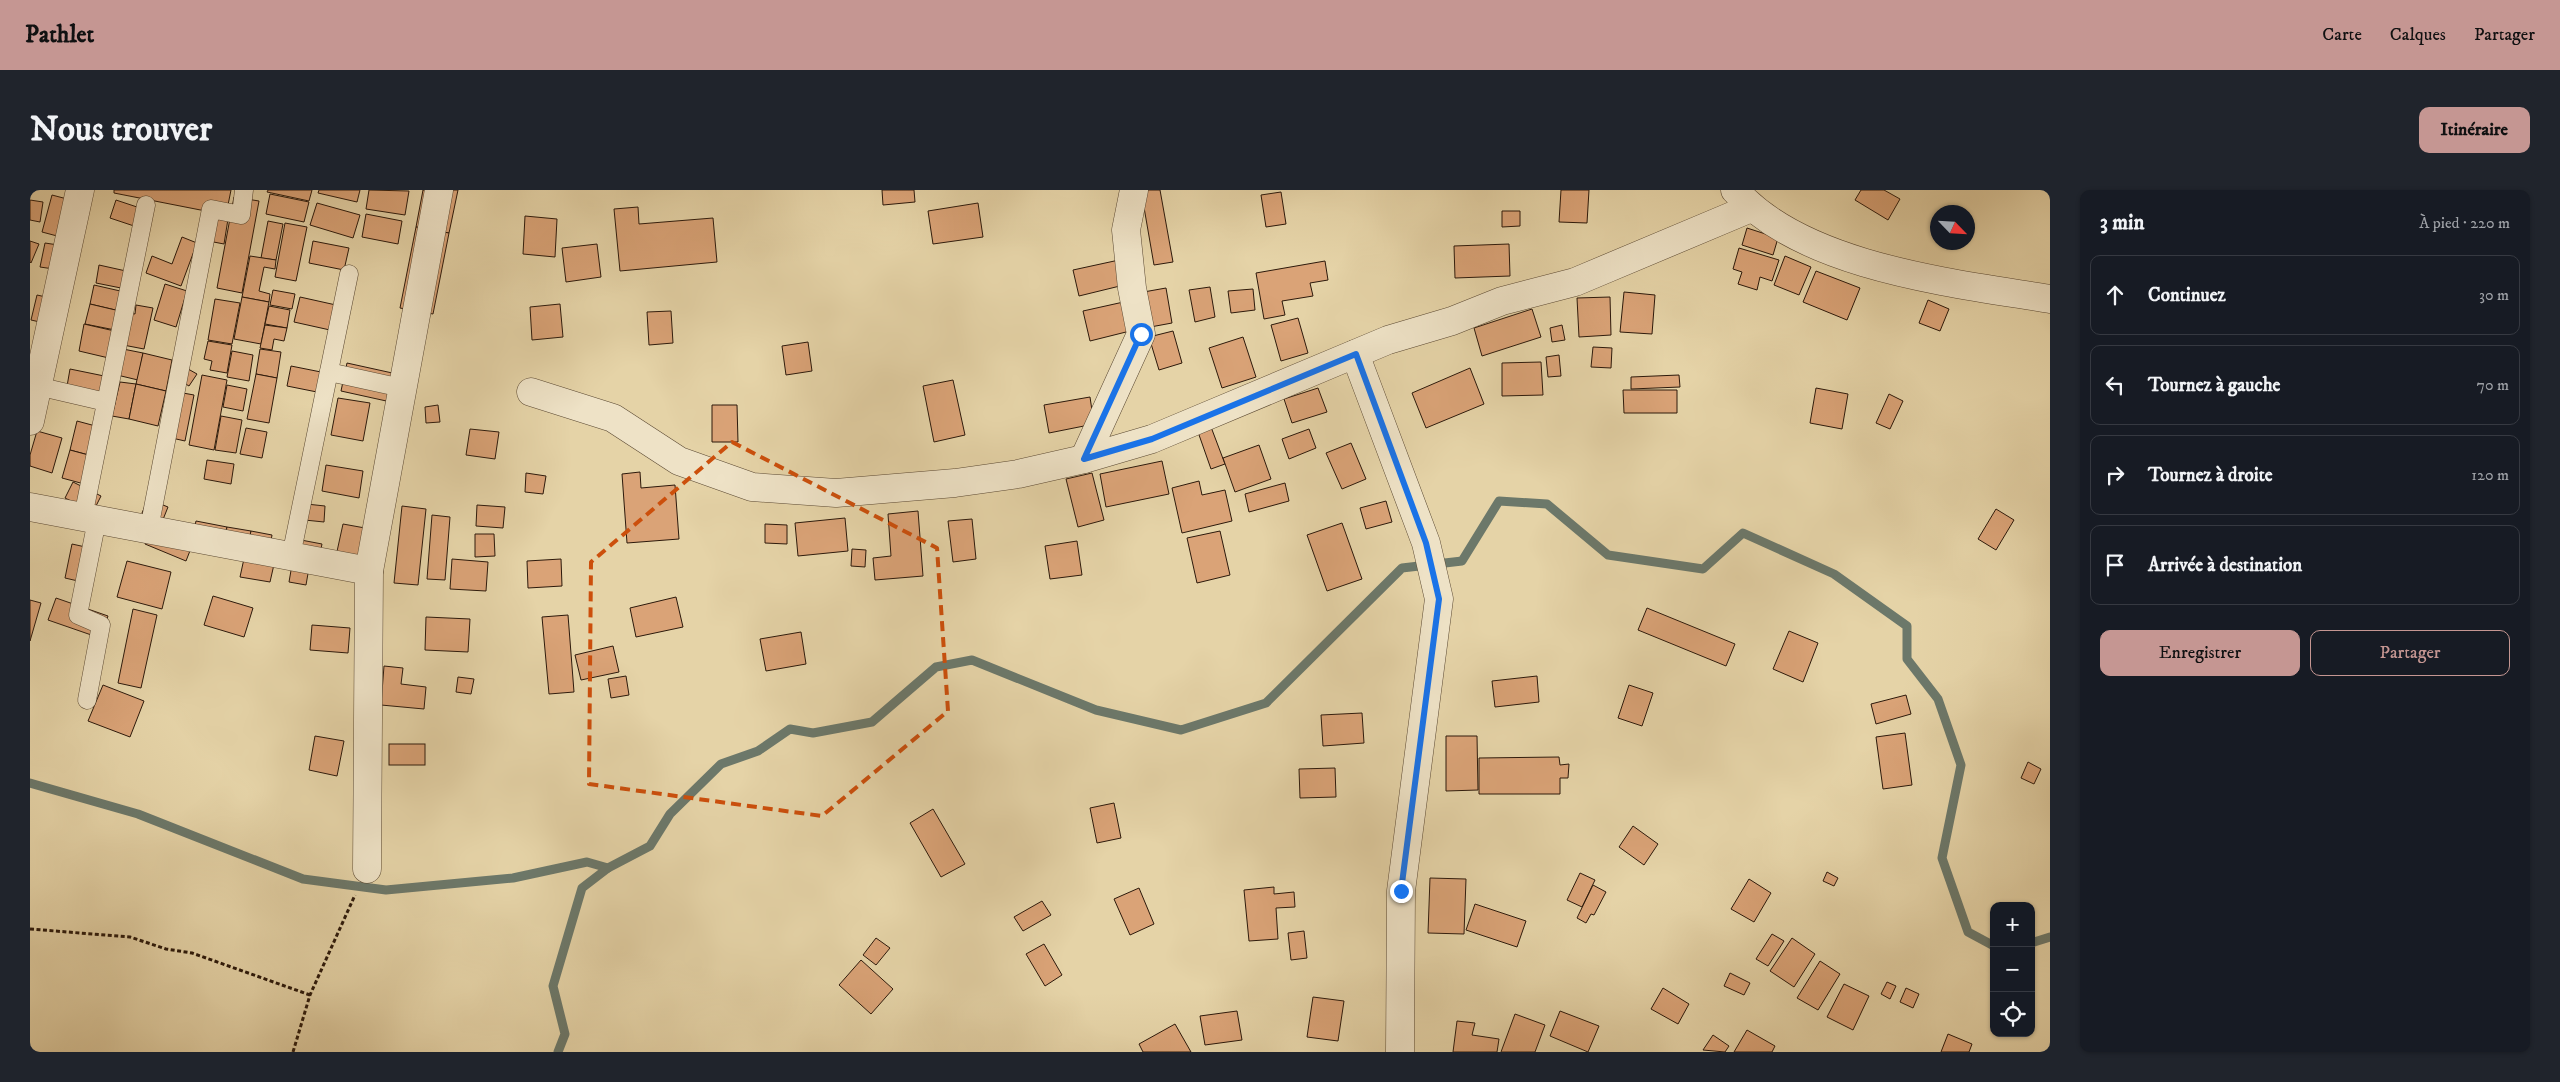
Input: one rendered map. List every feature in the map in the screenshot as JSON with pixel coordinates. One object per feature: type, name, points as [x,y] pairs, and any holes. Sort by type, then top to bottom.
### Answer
[{"type":"street","points":[[30,421],[80,190]]},
{"type":"street","points":[[367,869],[369,571],[439,190]]},
{"type":"street","points":[[1084,459],[1141,334],[1132,288],[1126,230],[1134,190]]},
{"type":"street","points":[[531,392],[613,418],[679,461],[752,487],[836,494],[955,483],[1018,474],[1084,459],[1152,439],[1388,340],[1452,321],[1502,301],[1575,282],[1743,199],[1784,230],[1818,246],[1869,264],[1931,279],[2050,299]]},
{"type":"street","points":[[1356,354],[1426,543],[1439,599],[1401,891],[1400,1052]]},
{"type":"street","points":[[30,507],[369,571]]},
{"type":"lane","points":[[149,529],[211,209],[240,215],[244,190]]},
{"type":"lane","points":[[87,700],[101,625],[78,615],[106,402],[146,205]]},
{"type":"lane","points":[[291,556],[349,274]]},
{"type":"lane","points":[[329,372],[402,388]]},
{"type":"lane","points":[[37,386],[106,402]]},
{"type":"path","points":[[293,1052],[310,995],[367,869]]},
{"type":"path","points":[[30,929],[130,937],[166,949],[192,953],[310,995]]},
{"type":"highlighted area","points":[[732,442],[937,548],[948,711],[822,816],[589,784],[591,562]]},
{"type":"building","points":[[114,190],[231,190],[226,215],[114,193]]},
{"type":"building","points":[[268,190],[312,190],[309,201],[267,192]]},
{"type":"building","points":[[319,190],[360,190],[357,202],[318,193]]},
{"type":"building","points":[[369,190],[409,191],[405,215],[366,209]]},
{"type":"building","points":[[423,190],[458,190],[449,233],[416,227]]},
{"type":"building","points":[[882,190],[914,190],[915,202],[883,205]]},
{"type":"building","points":[[1141,190],[1160,190],[1173,262],[1154,265]]},
{"type":"building","points":[[1561,190],[1589,190],[1587,223],[1559,222]]},
{"type":"building","points":[[1861,190],[1884,190],[1900,199],[1888,220],[1855,200]]},
{"type":"building","points":[[1281,192],[1286,224],[1266,227],[1261,195]]},
{"type":"building","points":[[270,194],[309,202],[304,222],[266,214]]},
{"type":"building","points":[[52,195],[86,204],[76,241],[42,232]]},
{"type":"building","points":[[234,197],[259,201],[242,293],[217,288]]},
{"type":"building","points":[[30,200],[43,202],[40,222],[30,220]]},
{"type":"building","points":[[116,200],[149,211],[143,229],[110,218]]},
{"type":"building","points":[[317,203],[360,215],[353,238],[310,225]]},
{"type":"building","points":[[978,203],[983,237],[933,244],[928,211]]},
{"type":"building","points":[[638,207],[639,224],[713,218],[717,262],[620,271],[614,209]]},
{"type":"building","points":[[1502,211],[1520,211],[1520,226],[1502,227]]},
{"type":"building","points":[[202,214],[228,219],[224,244],[198,239]]},
{"type":"building","points":[[366,214],[402,221],[398,244],[362,237]]},
{"type":"building","points":[[525,216],[557,219],[555,257],[523,254]]},
{"type":"building","points":[[268,221],[283,224],[276,260],[261,258]]},
{"type":"building","points":[[285,223],[307,227],[296,281],[275,277]]},
{"type":"building","points":[[416,227],[449,233],[433,314],[400,308]]},
{"type":"building","points":[[1747,228],[1778,238],[1773,255],[1742,245]]},
{"type":"building","points":[[182,237],[197,243],[181,286],[146,273],[152,256],[172,264]]},
{"type":"building","points":[[30,241],[39,244],[31,263],[30,262]]},
{"type":"building","points":[[313,241],[349,248],[344,270],[309,263]]},
{"type":"building","points":[[45,243],[78,248],[74,272],[40,267]]},
{"type":"building","points":[[597,244],[601,277],[566,282],[562,248]]},
{"type":"building","points":[[1509,244],[1510,276],[1455,278],[1454,246]]},
{"type":"building","points":[[1739,248],[1779,260],[1772,281],[1760,277],[1757,290],[1738,284],[1742,272],[1733,269]]},
{"type":"building","points":[[250,256],[276,260],[275,269],[264,267],[259,291],[270,294],[269,302],[242,297]]},
{"type":"building","points":[[1785,256],[1811,267],[1799,295],[1774,285]]},
{"type":"building","points":[[1119,260],[1124,285],[1079,296],[1073,270]]},
{"type":"building","points":[[1325,261],[1328,280],[1310,283],[1313,296],[1282,301],[1285,315],[1264,319],[1256,273]]},
{"type":"building","points":[[99,265],[135,273],[131,290],[96,283]]},
{"type":"building","points":[[1816,271],[1860,288],[1847,320],[1803,302]]},
{"type":"building","points":[[165,284],[187,291],[176,327],[154,320]]},
{"type":"building","points":[[94,285],[129,293],[124,312],[90,304]]},
{"type":"building","points":[[1210,287],[1215,317],[1195,322],[1189,290]]},
{"type":"building","points":[[1166,288],[1172,323],[1145,328],[1138,293]]},
{"type":"building","points":[[1253,289],[1255,310],[1231,313],[1228,291]]},
{"type":"building","points":[[273,290],[295,294],[292,309],[270,305]]},
{"type":"building","points":[[1624,292],[1655,295],[1652,334],[1620,332]]},
{"type":"building","points":[[37,295],[68,302],[62,327],[31,320]]},
{"type":"building","points":[[242,297],[269,302],[261,344],[234,339]]},
{"type":"building","points":[[300,297],[336,305],[330,330],[294,322]]},
{"type":"building","points":[[1610,297],[1611,335],[1579,337],[1577,298]]},
{"type":"building","points":[[215,299],[240,303],[232,344],[208,340]]},
{"type":"building","points":[[1928,300],[1949,309],[1940,331],[1919,323]]},
{"type":"building","points":[[1128,301],[1134,330],[1090,341],[1083,311]]},
{"type":"building","points":[[90,304],[124,312],[120,331],[85,324]]},
{"type":"building","points":[[560,304],[563,337],[532,340],[530,307]]},
{"type":"building","points":[[136,305],[153,308],[144,349],[118,344],[124,312],[135,314]]},
{"type":"building","points":[[269,306],[290,310],[287,328],[265,324]]},
{"type":"building","points":[[1532,309],[1541,337],[1482,356],[1474,328]]},
{"type":"building","points":[[671,311],[673,343],[649,345],[647,312]]},
{"type":"building","points":[[1298,318],[1308,353],[1281,361],[1271,325]]},
{"type":"building","points":[[84,324],[119,332],[113,359],[79,351]]},
{"type":"building","points":[[265,325],[287,328],[284,341],[274,339],[272,350],[260,348]]},
{"type":"building","points":[[1562,325],[1565,340],[1552,342],[1550,328]]},
{"type":"building","points":[[1173,331],[1182,363],[1159,370],[1149,337]]},
{"type":"building","points":[[1243,337],[1256,377],[1222,388],[1209,348]]},
{"type":"building","points":[[208,341],[232,345],[227,373],[210,370],[212,361],[204,359]]},
{"type":"building","points":[[808,342],[812,371],[786,375],[782,346]]},
{"type":"building","points":[[1593,347],[1612,348],[1611,368],[1591,367]]},
{"type":"building","points":[[123,349],[143,353],[138,380],[117,375]]},
{"type":"building","points":[[260,349],[281,352],[277,378],[256,374]]},
{"type":"building","points":[[232,351],[253,355],[249,381],[227,377]]},
{"type":"building","points":[[143,353],[172,360],[166,391],[136,384]]},
{"type":"building","points":[[1559,355],[1561,376],[1548,377],[1546,357]]},
{"type":"building","points":[[1541,362],[1543,395],[1502,396],[1502,363]]},
{"type":"building","points":[[347,363],[415,378],[409,406],[341,391]]},
{"type":"building","points":[[181,365],[197,374],[189,386],[174,377]]},
{"type":"building","points":[[291,366],[321,372],[317,392],[287,386]]},
{"type":"building","points":[[1470,368],[1484,404],[1426,428],[1412,393]]},
{"type":"building","points":[[70,369],[114,378],[110,401],[66,392]]},
{"type":"building","points":[[256,374],[277,378],[269,423],[247,419]]},
{"type":"building","points":[[202,375],[227,380],[214,450],[189,445]]},
{"type":"building","points":[[1679,375],[1680,387],[1631,389],[1631,377]]},
{"type":"building","points":[[953,380],[965,435],[934,442],[923,386]]},
{"type":"building","points":[[120,382],[136,384],[129,419],[112,416]]},
{"type":"building","points":[[136,384],[166,391],[158,426],[129,419]]},
{"type":"building","points":[[227,385],[247,389],[243,411],[223,407]]},
{"type":"building","points":[[1318,388],[1327,412],[1292,423],[1284,399]]},
{"type":"building","points":[[1816,388],[1848,394],[1842,429],[1810,423]]},
{"type":"building","points":[[1623,390],[1677,390],[1677,413],[1624,413]]},
{"type":"building","points":[[172,391],[194,395],[185,441],[163,436]]},
{"type":"building","points":[[1889,394],[1903,401],[1890,429],[1876,423]]},
{"type":"building","points":[[1090,397],[1094,424],[1049,433],[1044,405]]},
{"type":"building","points":[[338,398],[370,403],[363,441],[331,435]]},
{"type":"building","points":[[438,405],[440,422],[426,423],[425,407]]},
{"type":"building","points":[[712,405],[737,405],[738,442],[712,442]]},
{"type":"building","points":[[221,416],[242,420],[236,453],[215,450]]},
{"type":"building","points":[[77,421],[103,428],[96,457],[70,450]]},
{"type":"building","points":[[1211,427],[1225,464],[1211,469],[1198,432]]},
{"type":"building","points":[[246,428],[267,432],[262,458],[240,454]]},
{"type":"building","points":[[470,429],[499,432],[495,459],[466,455]]},
{"type":"building","points":[[1309,429],[1316,448],[1289,459],[1282,439]]},
{"type":"building","points":[[37,431],[62,438],[52,473],[30,466],[30,455]]},
{"type":"building","points":[[1351,443],[1366,479],[1342,489],[1326,453]]},
{"type":"building","points":[[1259,445],[1271,479],[1235,492],[1223,458]]},
{"type":"building","points":[[70,450],[96,457],[88,485],[62,478]]},
{"type":"building","points":[[207,460],[234,464],[231,484],[204,479]]},
{"type":"building","points":[[1162,461],[1169,494],[1106,507],[1100,474]]},
{"type":"building","points":[[326,465],[363,471],[359,498],[322,491]]},
{"type":"building","points":[[640,472],[641,488],[675,485],[679,539],[627,543],[622,474]]},
{"type":"building","points":[[526,473],[546,476],[543,494],[525,492]]},
{"type":"building","points":[[1092,473],[1104,520],[1078,527],[1066,479]]},
{"type":"building","points":[[1199,481],[1202,495],[1225,490],[1232,521],[1182,533],[1172,488]]},
{"type":"building","points":[[73,482],[101,496],[93,512],[65,498]]},
{"type":"building","points":[[1285,483],[1289,501],[1249,512],[1245,494]]},
{"type":"building","points":[[148,499],[168,507],[162,522],[142,513]]},
{"type":"building","points":[[1386,501],[1392,522],[1366,529],[1360,508]]},
{"type":"building","points":[[297,503],[325,506],[324,522],[295,519]]},
{"type":"building","points":[[477,505],[505,507],[503,528],[476,526]]},
{"type":"building","points":[[402,506],[426,509],[418,585],[394,583]]},
{"type":"building","points":[[1996,509],[2014,520],[1996,550],[1978,539]]},
{"type":"building","points":[[918,511],[923,576],[875,580],[873,558],[891,556],[888,514]]},
{"type":"building","points":[[432,515],[450,517],[445,580],[427,579]]},
{"type":"building","points":[[845,518],[848,551],[798,556],[795,523]]},
{"type":"building","points":[[972,519],[976,559],[953,562],[948,521]]},
{"type":"building","points":[[196,521],[227,527],[223,545],[192,539]]},
{"type":"building","points":[[1342,523],[1362,579],[1327,591],[1307,535]]},
{"type":"building","points":[[343,524],[365,528],[359,560],[336,556]]},
{"type":"building","points":[[765,524],[787,525],[787,544],[765,543]]},
{"type":"building","points":[[152,526],[193,543],[186,561],[145,544]]},
{"type":"building","points":[[227,527],[251,531],[247,549],[223,545]]},
{"type":"building","points":[[251,531],[272,535],[269,553],[247,549]]},
{"type":"building","points":[[1220,531],[1230,575],[1197,583],[1187,538]]},
{"type":"building","points":[[475,534],[494,534],[495,556],[475,557]]},
{"type":"building","points":[[301,540],[322,544],[318,562],[297,558]]},
{"type":"building","points":[[1077,541],[1082,575],[1050,579],[1045,546]]},
{"type":"building","points":[[72,544],[99,550],[91,584],[65,578]]},
{"type":"building","points":[[852,549],[866,550],[865,567],[851,566]]},
{"type":"building","points":[[245,554],[275,560],[270,582],[240,577]]},
{"type":"building","points":[[293,559],[310,562],[306,585],[289,582]]},
{"type":"building","points":[[452,559],[488,562],[486,591],[450,589]]},
{"type":"building","points":[[561,559],[562,586],[528,588],[527,561]]},
{"type":"building","points":[[127,561],[171,572],[162,609],[117,597]]},
{"type":"building","points":[[213,596],[253,608],[244,637],[204,625]]},
{"type":"building","points":[[676,597],[683,627],[636,637],[630,608]]},
{"type":"building","points":[[56,598],[108,616],[100,638],[48,620]]},
{"type":"building","points":[[30,600],[41,603],[30,641]]},
{"type":"building","points":[[1647,608],[1735,644],[1726,666],[1638,630]]},
{"type":"building","points":[[133,609],[157,615],[141,688],[118,683]]},
{"type":"building","points":[[568,615],[574,692],[549,694],[542,617]]},
{"type":"building","points":[[426,617],[470,619],[468,652],[425,650]]},
{"type":"building","points":[[312,625],[350,628],[348,653],[310,650]]},
{"type":"building","points":[[1789,631],[1818,643],[1803,682],[1773,669]]},
{"type":"building","points":[[801,632],[806,664],[766,671],[760,639]]},
{"type":"building","points":[[613,646],[619,672],[581,680],[575,655]]},
{"type":"building","points":[[384,666],[403,668],[401,684],[426,687],[424,709],[381,705]]},
{"type":"building","points":[[626,676],[629,695],[611,698],[608,679]]},
{"type":"building","points":[[1537,676],[1539,702],[1495,707],[1492,681]]},
{"type":"building","points":[[458,677],[474,679],[471,694],[456,692]]},
{"type":"building","points":[[103,685],[144,701],[130,737],[88,721]]},
{"type":"building","points":[[1629,685],[1653,693],[1642,726],[1618,718]]},
{"type":"building","points":[[1906,695],[1911,714],[1876,724],[1871,704]]},
{"type":"building","points":[[1362,713],[1364,743],[1323,746],[1321,715]]},
{"type":"building","points":[[1905,733],[1912,785],[1883,789],[1876,737]]},
{"type":"building","points":[[315,736],[344,741],[337,776],[309,770]]},
{"type":"building","points":[[1446,736],[1477,736],[1478,790],[1446,791]]},
{"type":"building","points":[[389,744],[425,744],[425,765],[389,765]]},
{"type":"building","points":[[1559,757],[1560,765],[1569,764],[1568,778],[1560,778],[1560,794],[1479,794],[1479,758]]},
{"type":"building","points":[[2028,762],[2041,769],[2034,784],[2021,778]]},
{"type":"building","points":[[1335,768],[1336,797],[1300,798],[1299,769]]},
{"type":"building","points":[[1114,803],[1121,838],[1097,843],[1090,808]]},
{"type":"building","points":[[933,809],[965,864],[941,877],[910,823]]},
{"type":"building","points":[[1633,826],[1658,844],[1644,865],[1619,847]]},
{"type":"building","points":[[1827,872],[1838,878],[1834,886],[1823,881]]},
{"type":"building","points":[[1580,873],[1595,880],[1582,907],[1567,900]]},
{"type":"building","points":[[1430,878],[1466,879],[1464,934],[1428,933]]},
{"type":"building","points":[[1749,879],[1771,893],[1754,922],[1731,909]]},
{"type":"building","points":[[1593,885],[1606,892],[1594,915],[1591,914],[1586,923],[1577,918]]},
{"type":"building","points":[[1274,887],[1274,894],[1294,892],[1295,907],[1276,908],[1278,939],[1249,941],[1244,890]]},
{"type":"building","points":[[1139,888],[1154,924],[1130,935],[1114,899]]},
{"type":"building","points":[[1042,901],[1051,915],[1023,931],[1014,917]]},
{"type":"building","points":[[1475,904],[1526,921],[1517,947],[1466,930]]},
{"type":"building","points":[[1304,931],[1307,958],[1291,960],[1288,933]]},
{"type":"building","points":[[1772,934],[1784,941],[1768,966],[1756,959]]},
{"type":"building","points":[[876,938],[890,948],[876,965],[863,955]]},
{"type":"building","points":[[1792,938],[1815,954],[1794,987],[1770,971]]},
{"type":"building","points":[[1044,944],[1062,975],[1045,986],[1026,954]]},
{"type":"building","points":[[861,960],[893,989],[871,1014],[839,985]]},
{"type":"building","points":[[1820,961],[1840,974],[1818,1010],[1797,998]]},
{"type":"building","points":[[1730,973],[1750,983],[1744,995],[1724,986]]},
{"type":"building","points":[[1887,982],[1896,986],[1890,999],[1881,994]]},
{"type":"building","points":[[1844,984],[1869,996],[1853,1030],[1827,1017]]},
{"type":"building","points":[[1663,988],[1689,1004],[1678,1024],[1651,1009]]},
{"type":"building","points":[[1906,988],[1919,994],[1913,1008],[1900,1002]]},
{"type":"building","points":[[1313,997],[1344,1001],[1338,1041],[1307,1037]]},
{"type":"building","points":[[1237,1011],[1242,1040],[1205,1045],[1200,1016]]},
{"type":"building","points":[[1560,1011],[1599,1026],[1588,1052],[1550,1036]]},
{"type":"building","points":[[1515,1014],[1545,1025],[1535,1052],[1501,1052]]},
{"type":"building","points":[[1457,1021],[1475,1023],[1472,1035],[1499,1039],[1497,1052],[1453,1052]]},
{"type":"building","points":[[1175,1024],[1191,1052],[1143,1052],[1139,1044]]},
{"type":"building","points":[[1747,1030],[1775,1046],[1772,1052],[1734,1052]]},
{"type":"building","points":[[1948,1034],[1972,1044],[1969,1052],[1941,1052]]},
{"type":"building","points":[[1713,1035],[1729,1046],[1725,1052],[1703,1050]]},
{"type":"waterway","points":[[558,1052],[565,1034],[553,986],[582,888],[608,868],[650,846],[670,814],[721,764],[758,751],[790,729],[813,733],[872,722],[936,667],[972,660],[1096,710],[1181,730],[1266,703],[1402,568],[1462,561],[1499,501],[1547,504],[1608,555],[1703,569],[1743,533],[1834,574],[1907,626],[1907,659],[1938,699],[1961,765],[1942,858],[1968,932],[1990,944]]},
{"type":"waterway","points":[[30,783],[138,814],[303,879],[386,890],[513,878],[587,862],[608,868]]},
{"type":"waterway","points":[[2035,942],[2050,937]]},
{"type":"route","points":[[1141,334],[1084,459],[1152,439],[1281,387],[1356,354],[1426,543],[1439,599],[1401,891]]}]
